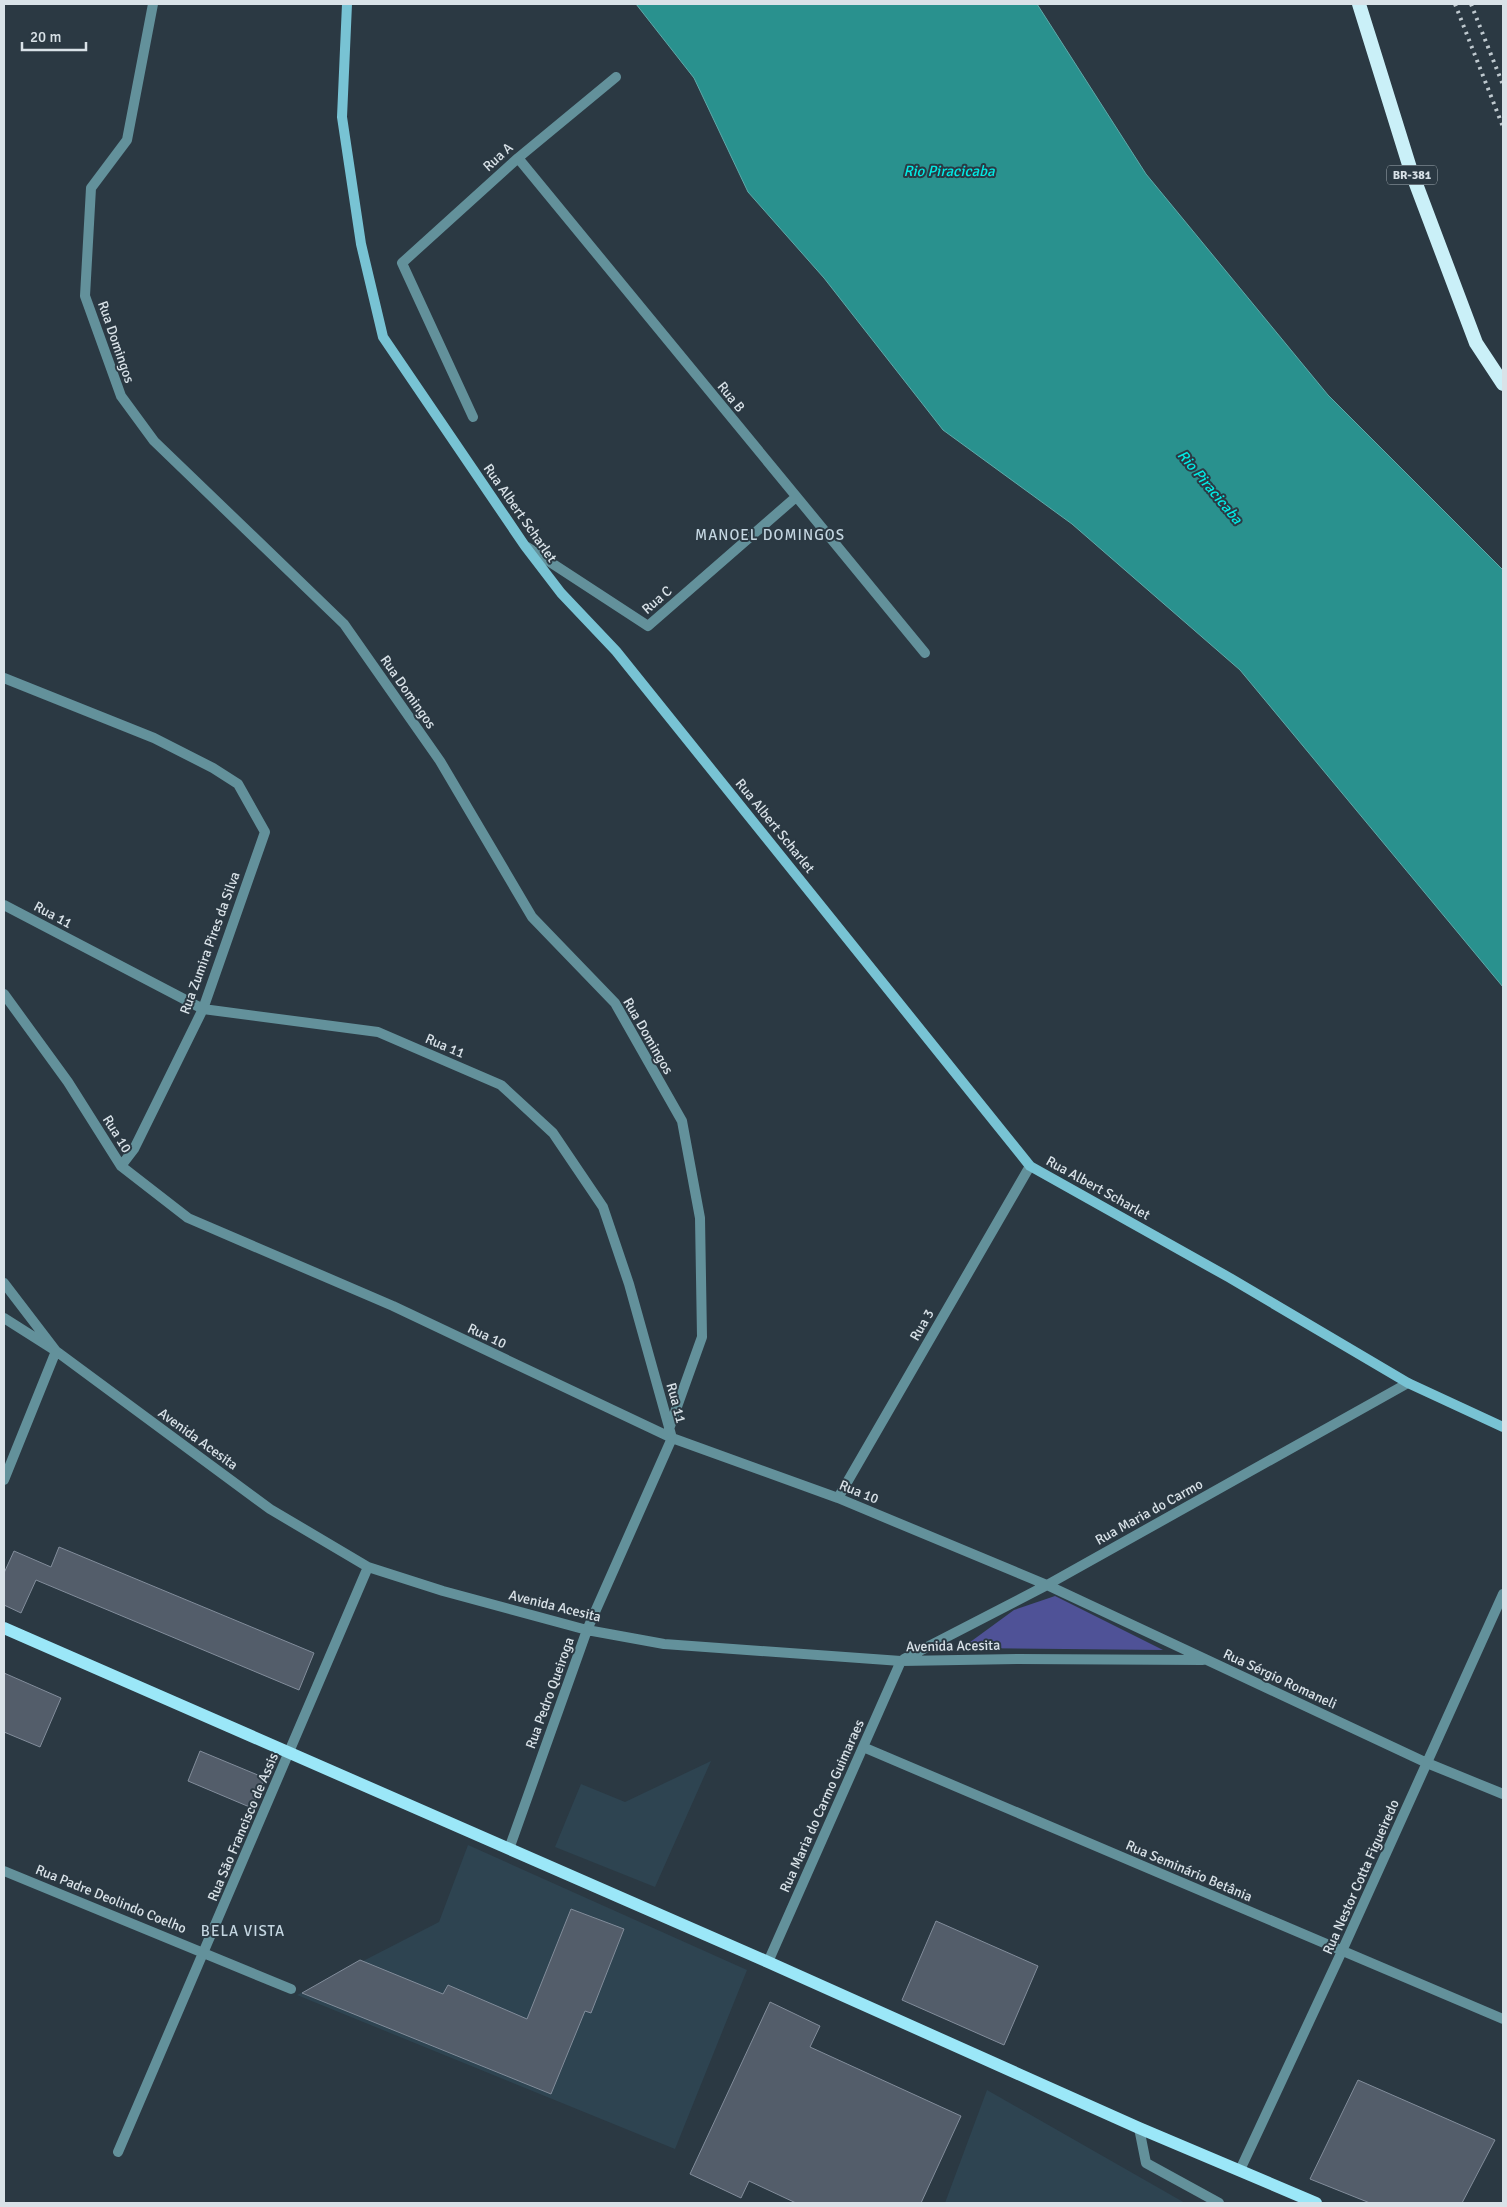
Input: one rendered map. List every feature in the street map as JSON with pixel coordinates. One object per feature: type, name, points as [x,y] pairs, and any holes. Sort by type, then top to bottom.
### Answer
[{"type":"highway","name":"BR-381","points":[[1359,4],[1410,168],[1469,324],[1476,342],[1503,384]]},
{"type":"main road","name":"Rua Albert Scharlet","points":[[347,4],[342,117],[361,244],[383,337],[524,546],[561,593],[616,651],[1030,1166],[1230,1278],[1408,1383],[1503,1427]]},
{"type":"main road","points":[[4,1628],[768,1962],[1139,2128],[1316,2203]]},
{"type":"street","name":"Rua Domingos","points":[[153,4],[127,140],[91,188],[85,296],[121,396],[154,441],[344,624],[440,761],[532,916],[615,1003],[682,1121],[700,1218],[702,1337],[670,1433]]},
{"type":"street","name":"Rua A","points":[[473,417],[402,263],[518,158],[616,77]]},
{"type":"street","name":"Rua B","points":[[518,158],[925,653]]},
{"type":"street","name":"Rua C","points":[[524,546],[648,626],[796,497]]},
{"type":"street","name":"Rua Zumira Pires da Silva","points":[[4,678],[154,738],[213,768],[238,784],[265,832],[203,1009],[134,1149],[121,1166]]},
{"type":"street","name":"Rua 11","points":[[4,905],[203,1009],[378,1032],[501,1085],[553,1133],[603,1207],[630,1284],[670,1433]]},
{"type":"street","name":"Rua 10","points":[[4,994],[68,1082],[121,1166],[188,1218],[393,1306],[670,1433],[838,1498],[1047,1584]]},
{"type":"street","name":"Rua 3","points":[[838,1498],[1030,1166]]},
{"type":"street","name":"Avenida Acesita","points":[[4,1282],[56,1351],[270,1509],[368,1567],[443,1591],[587,1630],[664,1644],[901,1661],[1017,1659],[1206,1660]]},
{"type":"street","points":[[4,1318],[56,1351],[4,1480]]},
{"type":"street","name":"Rua Maria do Carmo","points":[[901,1661],[1047,1584],[1408,1383]]},
{"type":"street","name":"Rua Pedro Queiroga","points":[[509,1849],[587,1630],[670,1433]]},
{"type":"street","name":"Rua São Francisco de Assis","points":[[118,2152],[368,1567]]},
{"type":"street","name":"Rua Sérgio Romaneli","points":[[1047,1584],[1427,1762],[1503,1794]]},
{"type":"street","name":"Rua Nestor Cotta Figueiredo","points":[[1240,2170],[1342,1952],[1503,1594]]},
{"type":"street","name":"Rua Maria do Carmo Guimaraes","points":[[768,1962],[901,1661]]},
{"type":"street","name":"Rua Seminário Betânia","points":[[864,1746],[1342,1952],[1503,2019]]},
{"type":"street","name":"Rua Padre Deolindo Coelho","points":[[4,1871],[205,1952],[291,1989]]},
{"type":"street","points":[[1139,2128],[1146,2163],[1219,2203]]},
{"type":"shaded area","points":[[1055,1596],[1163,1650],[962,1648],[1014,1610]]},
{"type":"shaded area","points":[[711,1761],[655,1887],[555,1847],[581,1784],[625,1802]]},
{"type":"shaded area","points":[[468,1845],[747,1970],[675,2149],[297,1995],[439,1922]]},
{"type":"shaded area","points":[[987,2090],[1185,2203],[945,2203]]},
{"type":"water","name":"Rio Piracicaba","points":[[636,4],[1037,4],[1146,174],[1328,395],[1503,570],[1503,987],[1240,670],[1072,524],[943,430],[824,278],[748,192],[694,78]]},
{"type":"building","points":[[59,1547],[314,1653],[299,1690],[36,1580],[21,1613],[4,1605],[4,1573],[14,1551],[51,1567]]},
{"type":"building","points":[[4,1673],[61,1698],[40,1747],[4,1732]]},
{"type":"building","points":[[200,1751],[265,1778],[252,1808],[188,1781]]},
{"type":"building","points":[[571,1909],[624,1929],[591,2013],[585,2011],[551,2094],[302,1993],[360,1960],[443,1994],[448,1985],[527,2019]]},
{"type":"building","points":[[936,1921],[1038,1966],[1004,2045],[902,2000]]},
{"type":"building","points":[[770,2002],[820,2026],[810,2047],[961,2116],[921,2203],[796,2203],[749,2181],[741,2198],[690,2174]]},
{"type":"building","points":[[1358,2080],[1495,2140],[1462,2203],[1370,2203],[1310,2179]]},
{"type":"railway","points":[[1455,4],[1503,127]]},
{"type":"railway","points":[[1471,4],[1503,85]]},
{"type":"district","name":"MANOEL DOMINGOS","points":[[770,535]]},
{"type":"district","name":"BELA VISTA","points":[[243,1931]]}]
